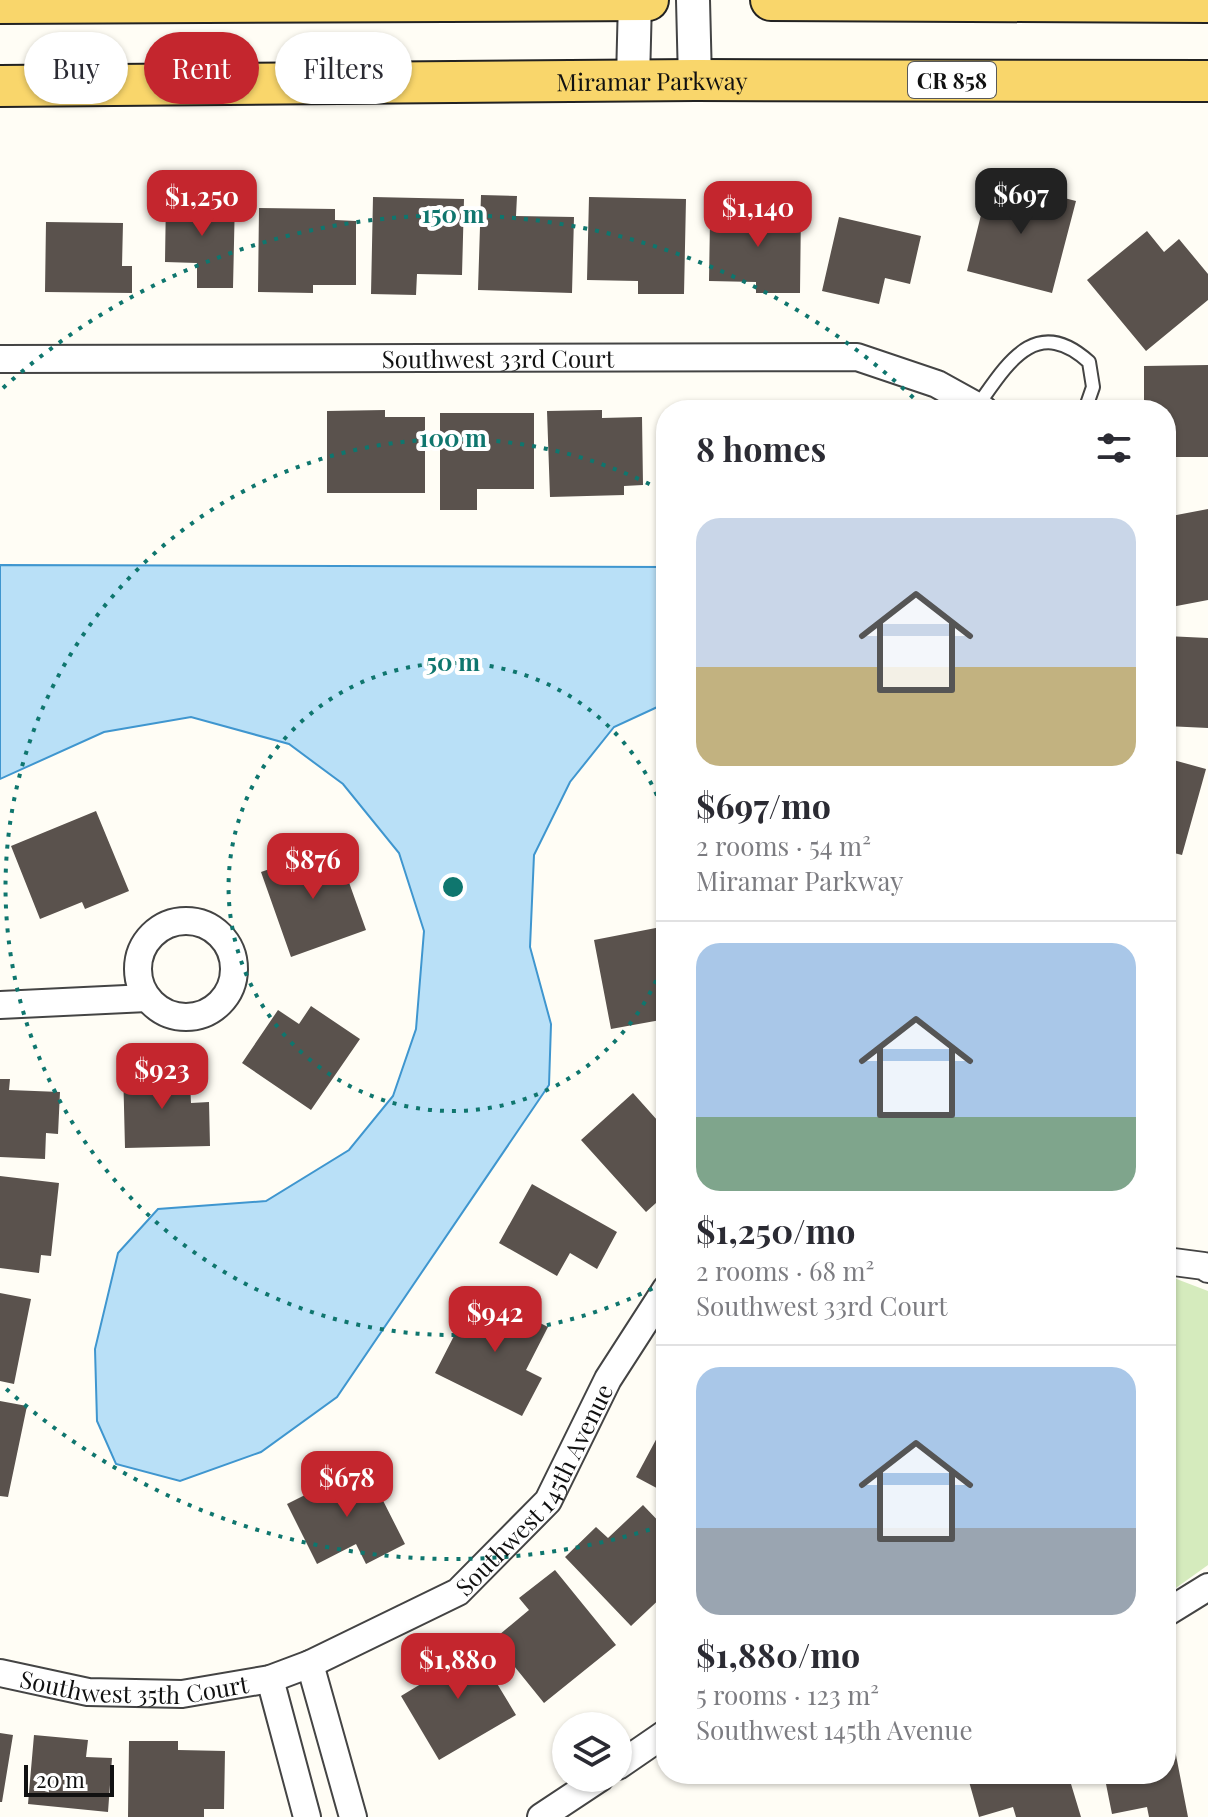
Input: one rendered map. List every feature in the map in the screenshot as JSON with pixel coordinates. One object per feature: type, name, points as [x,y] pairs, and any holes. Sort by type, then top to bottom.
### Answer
[{"type":"main road","points":[[0,3],[648,0]]},
{"type":"main road","points":[[771,0],[1208,2]]},
{"type":"main road","name":"Miramar Parkway","points":[[0,86],[633,80],[1208,81]]},
{"type":"street","points":[[633,80],[635,0]]},
{"type":"street","points":[[693,0],[695,80]]},
{"type":"street","name":"Southwest 33rd Court","points":[[0,359],[857,357],[937,384],[966,400]]},
{"type":"street","points":[[0,1005],[147,998]]},
{"type":"street","points":[[1176,1262],[1208,1269]]},
{"type":"street","name":"Southwest 145th Avenue","points":[[270,1679],[310,1664],[458,1592],[548,1501],[608,1379],[656,1305]]},
{"type":"street","points":[[1176,1607],[1208,1587]]},
{"type":"street","points":[[310,1664],[353,1817]]},
{"type":"street","name":"Southwest 35th Court","points":[[0,1673],[88,1692],[150,1694],[182,1694],[270,1679]]},
{"type":"street","points":[[270,1679],[307,1817]]},
{"type":"street","points":[[632,1756],[656,1740]]},
{"type":"street","points":[[541,1817],[579,1792]]},
{"type":"lane","points":[[986,400],[1017,353],[1032,345],[1052,342],[1064,344],[1089,362],[1093,387],[1088,400]]},
{"type":"green space","points":[[1176,1279],[1208,1291],[1208,1565],[1176,1588]]},
{"type":"water","points":[[0,565],[656,567],[656,708],[614,727],[570,782],[534,855],[530,947],[551,1024],[549,1085],[337,1397],[261,1452],[180,1481],[116,1464],[97,1421],[95,1349],[118,1253],[158,1209],[266,1201],[349,1150],[393,1096],[416,1029],[424,931],[399,853],[343,784],[289,744],[191,717],[104,732],[0,779]]},
{"type":"building","points":[[990,179],[1076,201],[1052,293],[967,271]]},
{"type":"building","points":[[481,195],[517,196],[516,216],[574,217],[572,293],[478,290]]},
{"type":"building","points":[[166,197],[235,198],[233,288],[197,288],[197,263],[165,262]]},
{"type":"building","points":[[373,197],[464,199],[462,275],[417,274],[416,295],[371,294]]},
{"type":"building","points":[[589,197],[686,199],[684,294],[638,294],[638,281],[587,280]]},
{"type":"building","points":[[259,208],[335,209],[335,220],[356,221],[356,285],[313,285],[313,293],[258,292]]},
{"type":"building","points":[[728,208],[801,209],[800,293],[756,293],[756,282],[709,281],[710,220],[728,221]]},
{"type":"building","points":[[839,217],[921,236],[910,284],[885,278],[879,304],[822,291]]},
{"type":"building","points":[[46,222],[123,223],[122,266],[132,266],[132,293],[45,292]]},
{"type":"building","points":[[1147,231],[1164,252],[1179,239],[1208,274],[1208,300],[1146,351],[1087,280]]},
{"type":"building","points":[[1208,365],[1208,457],[1176,457],[1176,400],[1144,400],[1144,366]]},
{"type":"building","points":[[385,410],[385,417],[425,417],[425,493],[327,493],[327,411]]},
{"type":"building","points":[[602,410],[602,418],[642,417],[643,485],[624,486],[624,495],[550,497],[547,411]]},
{"type":"building","points":[[440,413],[534,413],[534,489],[477,489],[477,510],[440,510]]},
{"type":"building","points":[[1208,509],[1208,600],[1176,606],[1176,515]]},
{"type":"building","points":[[1176,636],[1208,638],[1208,728],[1176,726]]},
{"type":"building","points":[[1176,761],[1206,769],[1182,855],[1176,854]]},
{"type":"building","points":[[96,811],[129,891],[85,909],[82,902],[40,919],[11,846]]},
{"type":"building","points":[[336,846],[366,930],[291,957],[261,872]]},
{"type":"building","points":[[656,928],[656,1021],[611,1029],[594,940]]},
{"type":"building","points":[[311,1006],[360,1039],[311,1110],[242,1063],[278,1010],[299,1024]]},
{"type":"building","points":[[170,1066],[171,1082],[190,1082],[191,1103],[209,1102],[210,1146],[125,1148],[123,1067]]},
{"type":"building","points":[[0,1079],[10,1079],[9,1090],[60,1092],[58,1134],[46,1133],[45,1159],[0,1157]]},
{"type":"building","points":[[633,1093],[656,1119],[656,1203],[646,1212],[581,1140]]},
{"type":"building","points":[[0,1176],[59,1183],[51,1256],[41,1255],[39,1273],[0,1268]]},
{"type":"building","points":[[532,1184],[617,1232],[597,1269],[570,1253],[557,1276],[499,1243]]},
{"type":"building","points":[[477,1291],[548,1327],[526,1370],[542,1378],[522,1416],[435,1373]]},
{"type":"building","points":[[0,1293],[31,1299],[14,1384],[0,1381]]},
{"type":"building","points":[[0,1401],[27,1406],[8,1497],[0,1496]]},
{"type":"building","points":[[656,1440],[656,1488],[636,1477]]},
{"type":"building","points":[[365,1465],[405,1544],[366,1564],[356,1544],[317,1564],[287,1504]]},
{"type":"building","points":[[643,1505],[656,1519],[656,1602],[631,1626],[565,1557],[596,1527],[608,1538]]},
{"type":"building","points":[[555,1570],[616,1645],[544,1703],[493,1640],[529,1610],[519,1598]]},
{"type":"building","points":[[470,1639],[516,1715],[439,1760],[401,1696],[439,1673],[431,1661]]},
{"type":"building","points":[[0,1733],[13,1735],[2,1802],[0,1802]]},
{"type":"building","points":[[34,1735],[88,1740],[86,1757],[112,1758],[108,1812],[28,1804]]},
{"type":"building","points":[[129,1741],[178,1741],[178,1750],[225,1751],[224,1809],[204,1809],[204,1817],[128,1817]]},
{"type":"building","points":[[1176,1755],[1188,1817],[1149,1817],[1147,1807],[1112,1814],[1106,1784],[1176,1784]]},
{"type":"building","points":[[970,1784],[1071,1784],[1081,1817],[1016,1817],[1013,1807],[979,1817]]}]
